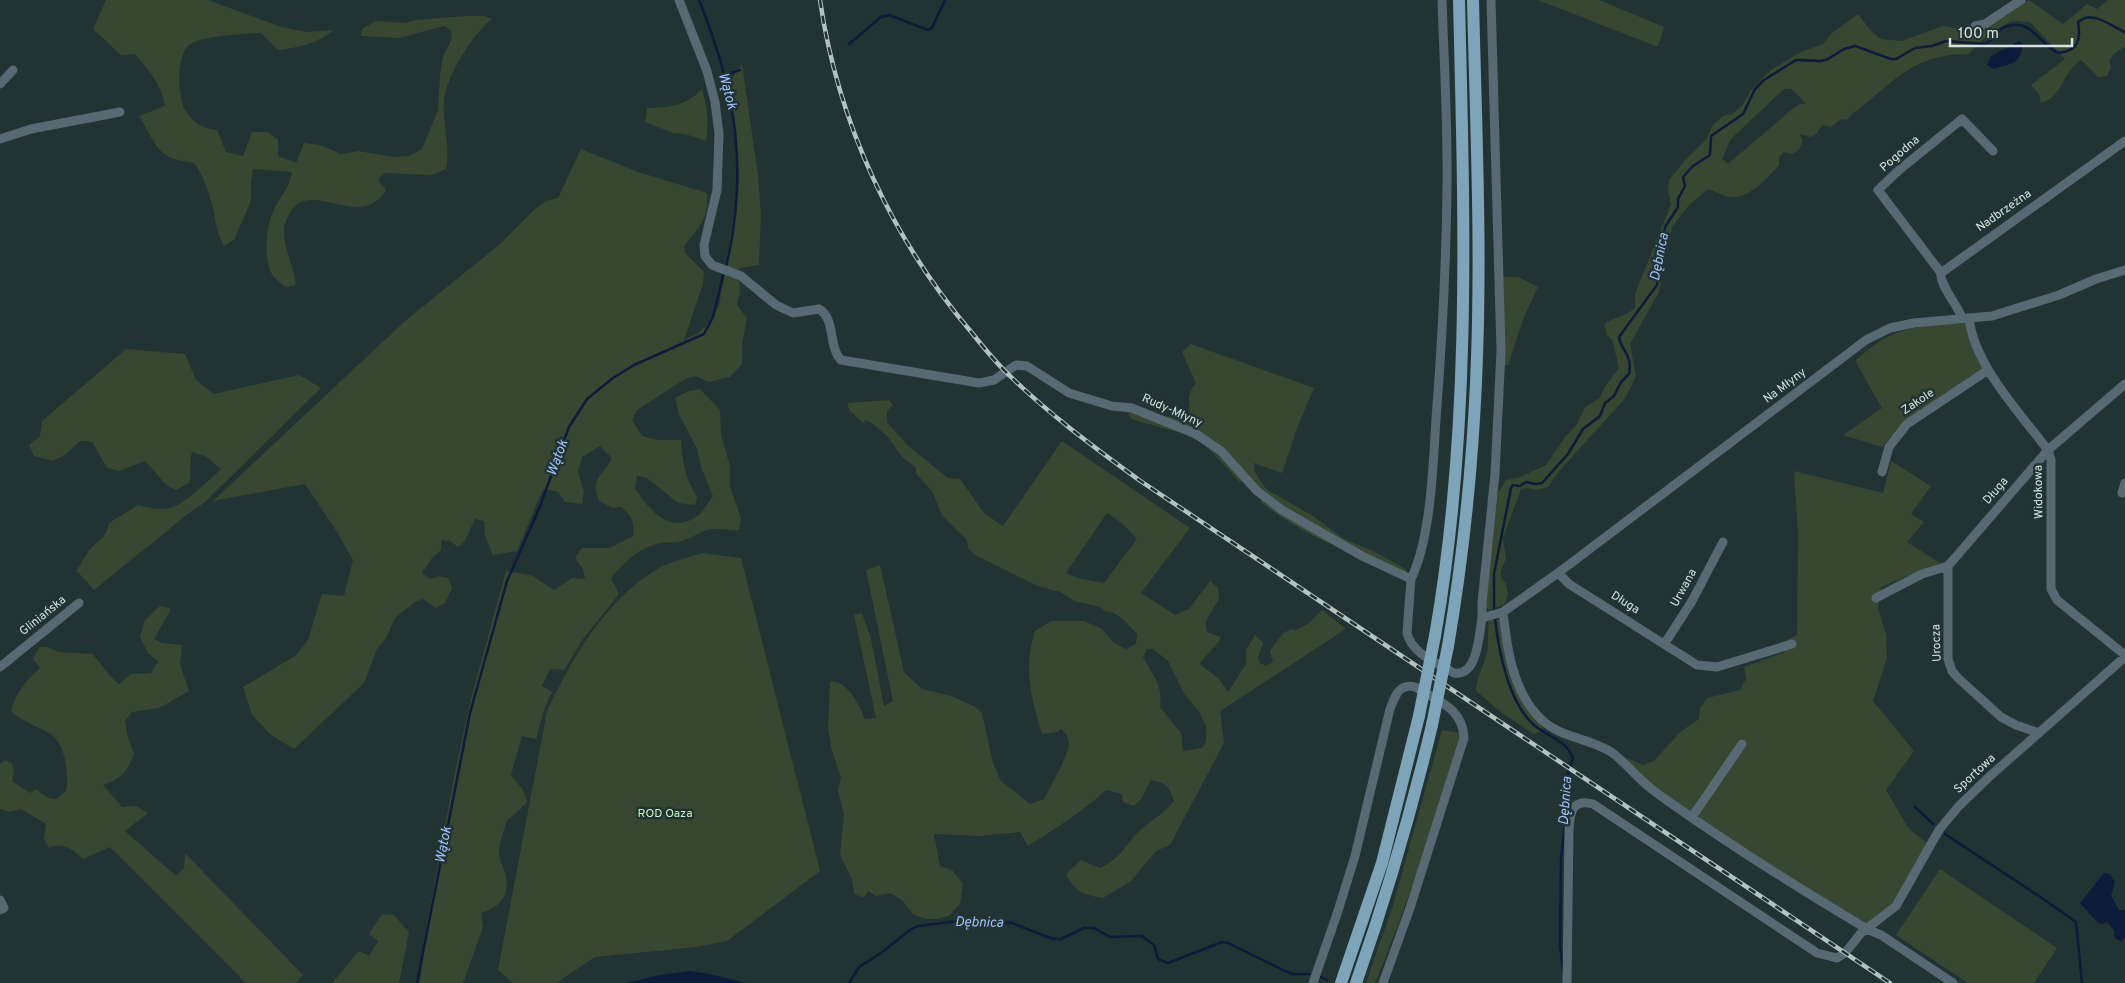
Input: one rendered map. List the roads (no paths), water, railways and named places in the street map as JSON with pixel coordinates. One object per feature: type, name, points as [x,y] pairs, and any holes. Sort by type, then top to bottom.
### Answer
[{"type":"main road","points":[[1341,983],[1382,863],[1419,716],[1435,636],[1452,513],[1462,384],[1464,256],[1459,0]]},
{"type":"main road","points":[[1356,983],[1395,868],[1413,804],[1432,725],[1448,646],[1460,572],[1468,504],[1476,381],[1479,255],[1474,0]]},
{"type":"street","name":"Rudy-Młyny","points":[[679,0],[708,71],[716,102],[719,134],[717,190],[704,245],[705,256],[712,265],[741,276],[776,305],[793,313],[819,309],[824,312],[828,318],[835,354],[840,360],[979,383],[994,380],[1016,365],[1027,366],[1069,394],[1112,406],[1132,408],[1169,421],[1196,434],[1221,451],[1257,490],[1282,510],[1362,556],[1412,579]]},
{"type":"street","points":[[1442,0],[1447,187],[1444,311],[1427,521],[1419,563],[1412,579],[1406,633],[1413,647],[1454,673],[1461,674],[1469,669],[1473,662],[1482,618],[1496,474],[1501,351],[1491,0]]},
{"type":"street","points":[[1975,26],[1985,24],[2021,0]]},
{"type":"street","points":[[0,84],[13,70]]},
{"type":"street","points":[[0,139],[31,128],[120,112]]},
{"type":"street","name":"Pogodna","points":[[1940,273],[1878,190],[1962,118],[1993,151]]},
{"type":"street","name":"Nadbrzeżna","points":[[1940,273],[2125,141]]},
{"type":"street","name":"Na Młyny","points":[[1502,612],[1558,573],[1866,340],[1890,328],[1914,322],[1992,316],[2060,295],[2096,279],[2125,270]]},
{"type":"street","points":[[1940,273],[1941,281],[1966,318]]},
{"type":"street","name":"Widokowa","points":[[1966,318],[1977,349],[1988,370],[2048,450],[2051,460],[2051,588],[2057,600],[2125,656]]},
{"type":"street","name":"Zakole","points":[[1882,472],[1889,446],[1907,424],[1988,370]]},
{"type":"street","name":"Długa","points":[[1948,566],[2048,450],[2125,384]]},
{"type":"street","points":[[2122,493],[2125,483]]},
{"type":"street","name":"Urwana","points":[[1665,644],[1692,601],[1723,542]]},
{"type":"street","points":[[1876,598],[1922,574],[1948,566]]},
{"type":"street","name":"Urocza","points":[[1948,566],[1948,659],[1952,671],[2001,717],[2038,733]]},
{"type":"street","name":"Długa","points":[[1558,573],[1569,584],[1697,665],[1718,667],[1792,644]]},
{"type":"street","name":"Gliniańska","points":[[0,667],[79,603]]},
{"type":"street","points":[[1482,618],[1502,612],[1506,641],[1517,683],[1521,692],[1543,722],[1565,736],[1596,743],[1612,753],[1640,779],[1743,852],[1866,929],[1881,935],[1953,983]]},
{"type":"street","name":"Sportowa","points":[[1567,983],[1570,815],[1576,805],[1586,802],[1593,804],[1816,953],[1837,958],[1845,953],[1866,929],[1896,906],[1939,830],[1958,807],[2125,656]]},
{"type":"street","points":[[1312,983],[1337,914],[1355,856],[1390,709],[1396,694],[1402,688],[1410,686],[1415,687],[1454,711],[1464,726],[1464,738],[1410,908],[1383,983]]},
{"type":"street","points":[[1692,817],[1742,744]]},
{"type":"street","points":[[0,900],[4,908],[0,910]]},
{"type":"water","points":[[2019,41],[2023,44],[2017,60],[1994,69],[1987,65],[1991,56]]},
{"type":"water","points":[[2104,873],[2110,874],[2115,882],[2111,896],[2119,910],[2125,910],[2125,938],[2121,941],[2116,939],[2115,931],[2107,922],[2098,923],[2080,903]]},
{"type":"water","points":[[690,971],[745,983],[626,983],[660,975]]},
{"type":"waterway","name":"Wątok","points":[[699,0],[722,66],[735,131],[737,197],[726,267]]},
{"type":"waterway","points":[[849,44],[881,17],[889,15],[928,30],[932,28],[945,0]]},
{"type":"waterway","name":"Dębnica","points":[[1494,611],[1494,574],[1511,488],[1513,485],[1520,486],[1526,482],[1542,483],[1568,454],[1583,429],[1600,416],[1605,403],[1614,396],[1621,382],[1629,374],[1628,357],[1619,337],[1657,285],[1665,227],[1678,207],[1678,199],[1685,186],[1683,177],[1693,166],[1710,155],[1711,136],[1743,114],[1755,89],[1764,80],[1796,60],[1821,61],[1844,49],[1855,46],[1891,59],[1896,59],[1915,48],[1932,46],[1946,41],[1985,44],[2002,28],[2014,25],[2028,28],[2058,53],[2070,50],[2077,43],[2079,39],[2078,22],[2084,18],[2089,17],[2102,20],[2125,32]]},
{"type":"waterway","points":[[725,75],[740,70]]},
{"type":"waterway","name":"Wątok","points":[[417,983],[470,713],[507,581],[539,509],[569,427],[587,399],[613,378],[634,365],[704,334],[713,317],[724,272]]},
{"type":"waterway","name":"Dębnica","points":[[1495,619],[1506,676],[1518,704],[1535,726],[1562,743],[1573,758],[1565,781],[1567,807],[1561,859],[1560,945],[1563,970]]},
{"type":"waterway","points":[[1915,807],[1933,824]]},
{"type":"waterway","points":[[1945,834],[2076,922],[2082,983]]},
{"type":"waterway","name":"Dębnica","points":[[849,983],[859,967],[881,953],[910,930],[918,926],[959,921],[1012,923],[1053,939],[1061,939],[1084,928],[1094,928],[1110,937],[1142,936],[1154,945],[1158,959],[1168,963],[1222,942],[1228,943],[1293,974],[1310,974]]},
{"type":"waterway","name":"Dębnica","points":[[1321,977],[1327,980]]},
{"type":"railway","points":[[820,0],[828,46],[840,91],[855,135],[893,219],[943,297],[990,355],[1025,390],[1073,430],[1139,480],[1890,983]]},
{"type":"park label","name":"ROD Oaza","points":[[665,814]]}]
